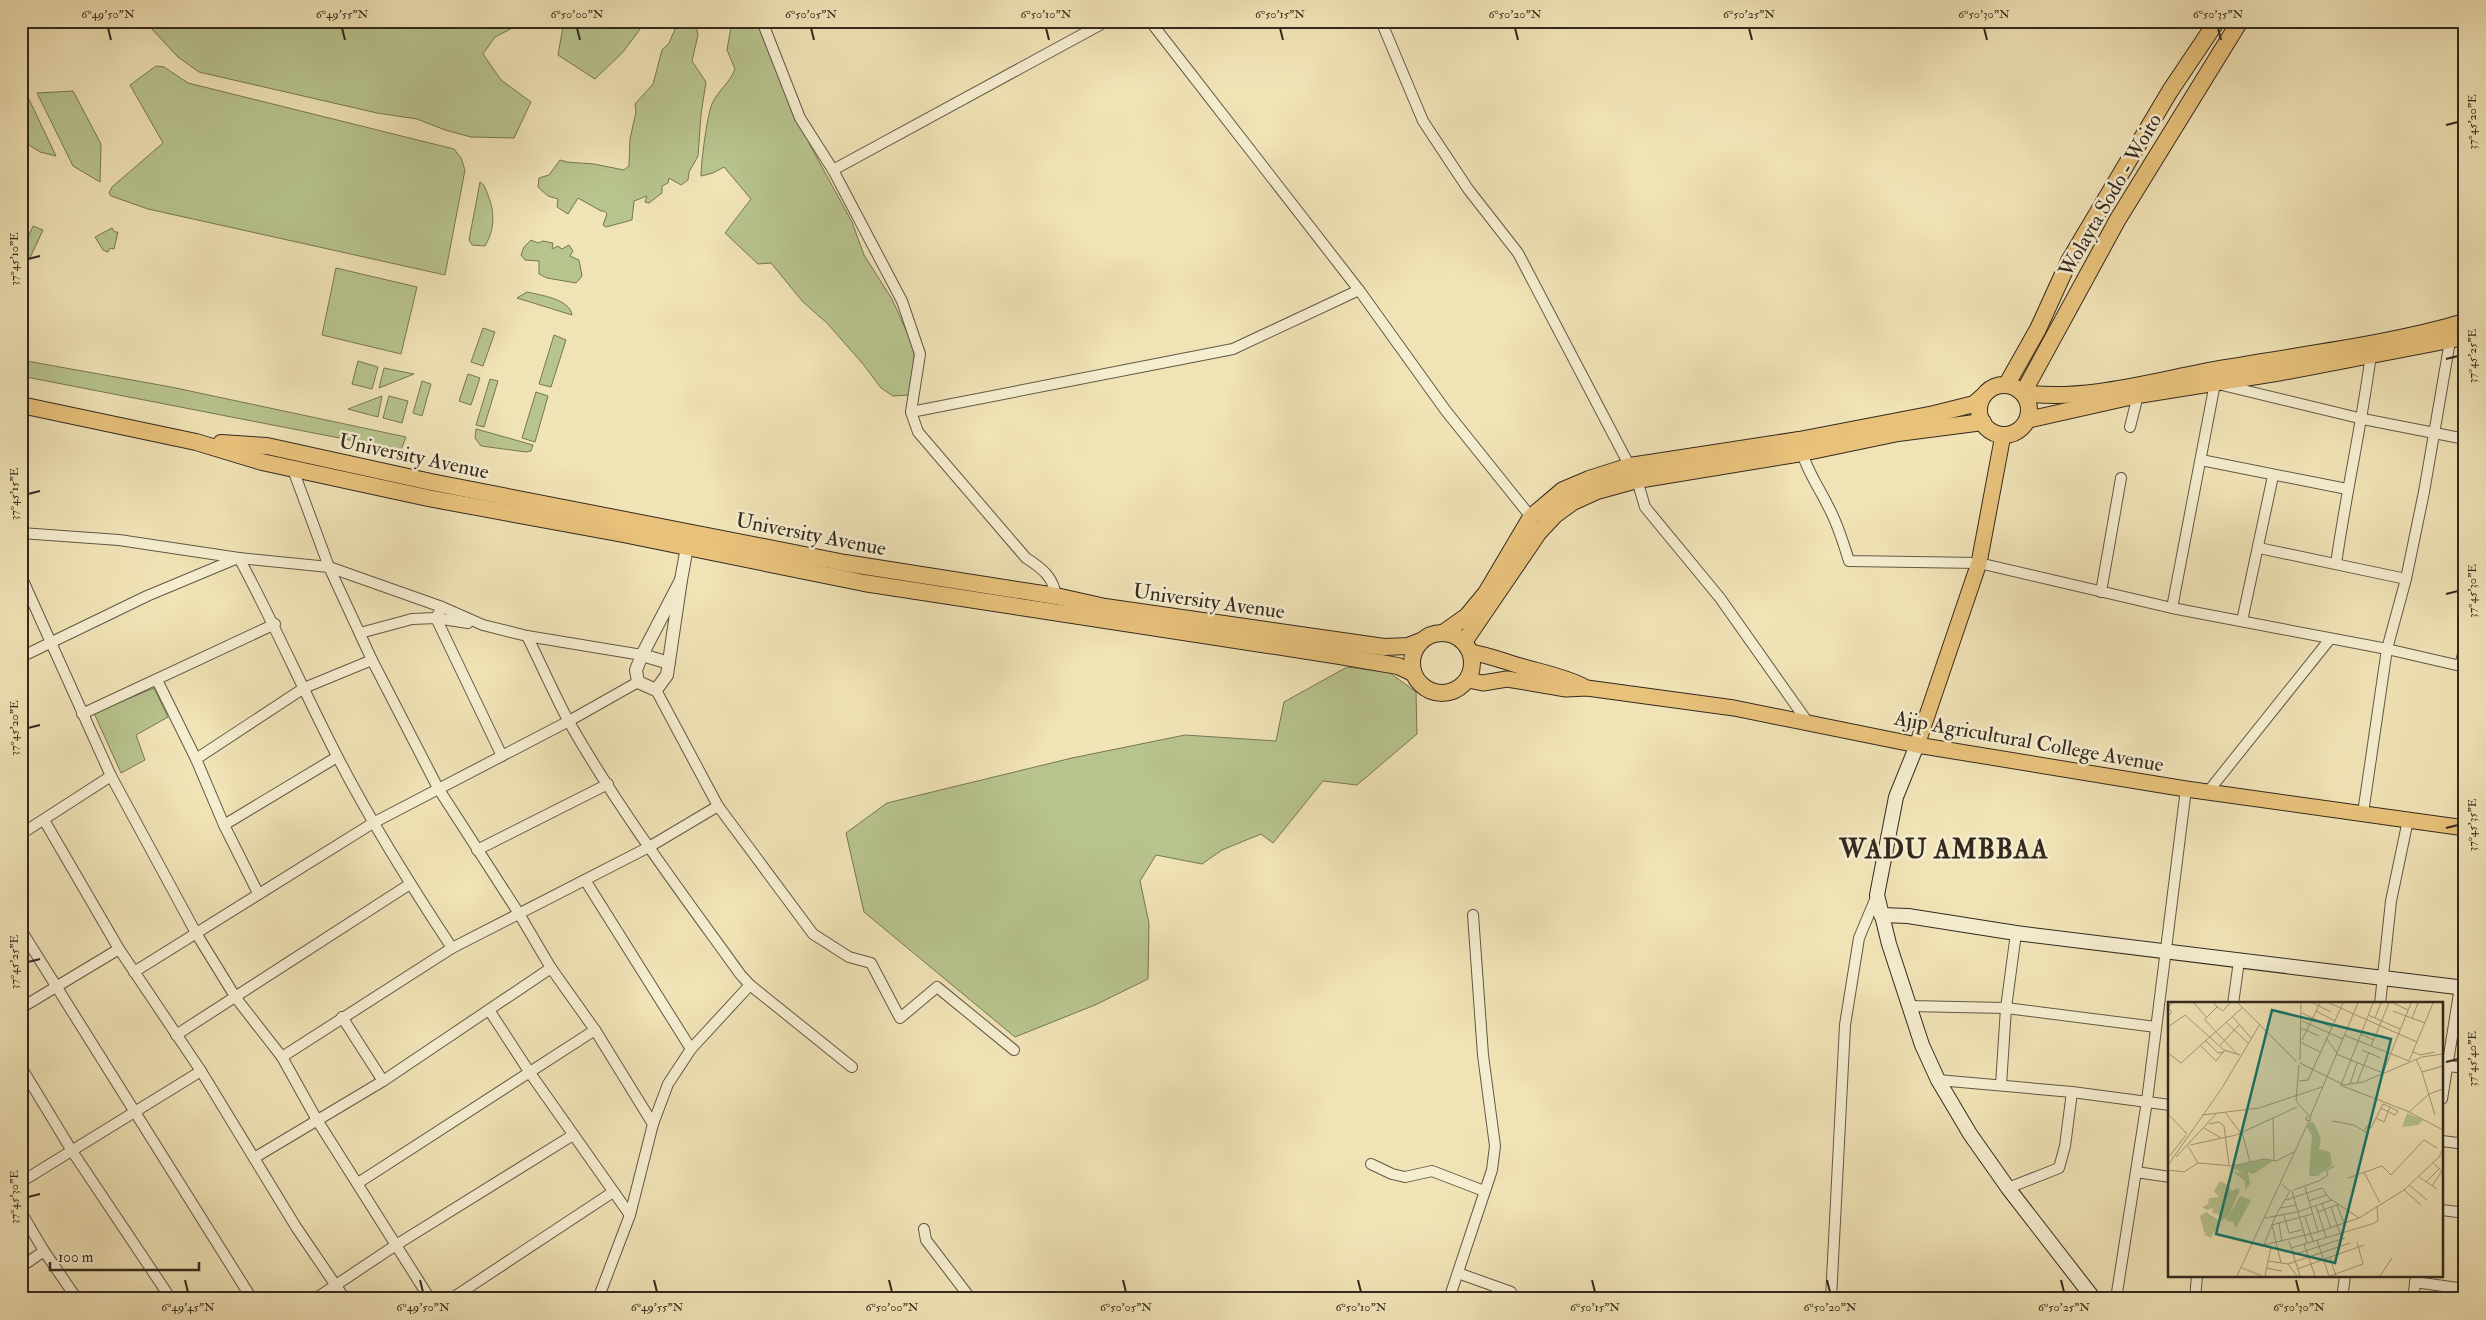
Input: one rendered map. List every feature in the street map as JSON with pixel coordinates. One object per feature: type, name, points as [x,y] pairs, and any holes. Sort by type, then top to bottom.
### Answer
[{"type":"highway","name":"Wolayta Sodo - Woito","points":[[2007,384],[2038,329],[2069,261],[2170,91],[2217,21]]},
{"type":"highway","name":"Wolayta Sodo - Woito","points":[[2024,393],[2118,219],[2240,21]]},
{"type":"highway","points":[[2027,420],[2072,408],[2465,322]]},
{"type":"highway","points":[[1801,446],[1974,404],[1993,387],[2007,384],[2024,393],[2047,396],[2067,395],[2216,377],[2457,339]]},
{"type":"highway","points":[[1982,397],[1980,414],[1983,422],[1991,431],[2002,435],[2017,431],[2027,420],[2030,406],[2024,393]]},
{"type":"highway","name":"University Avenue","points":[[21,405],[196,442],[262,462],[845,564],[1374,661],[1413,672]]},
{"type":"highway","points":[[1443,633],[1467,616],[1486,593],[1531,517],[1563,490],[1588,479],[1801,446],[1983,422]]},
{"type":"highway","name":"University Avenue","points":[[196,442],[267,446],[429,490],[687,547],[864,583],[1055,604],[1105,607],[1384,647],[1408,646],[1421,641]]},
{"type":"highway","points":[[1467,647],[1540,532],[1555,515],[1573,502],[1634,473]]},
{"type":"highway","points":[[1443,633],[1454,635],[1467,647],[1472,661],[1468,680],[1460,688],[1450,693],[1438,694],[1427,690],[1418,683],[1413,672],[1412,661],[1415,650],[1421,641],[1431,635],[1443,633]]},
{"type":"main road","points":[[2002,435],[1979,563],[1917,745],[1896,797],[1877,895],[1881,916],[1909,1006],[1922,1045],[1938,1080],[1970,1134],[2008,1188],[2094,1299]]},
{"type":"main road","points":[[1467,647],[1518,666],[1570,679],[1587,688]]},
{"type":"main road","points":[[1468,680],[1484,683],[1507,679],[1566,689],[1587,688]]},
{"type":"main road","name":"Ajip Agricultural College Avenue","points":[[1587,688],[1734,708],[1917,745],[2186,790],[2230,794],[2465,828]]},
{"type":"main road","points":[[1881,916],[1908,916],[2016,933],[2463,987]]},
{"type":"street","points":[[762,21],[800,118],[833,170],[902,301],[920,354],[911,412],[918,432],[1026,558],[1044,569],[1055,604]]},
{"type":"street","points":[[833,170],[1107,21]]},
{"type":"street","points":[[1150,21],[1359,290],[1446,411],[1531,517]]},
{"type":"street","points":[[1381,21],[1423,121],[1468,189],[1518,253],[1634,473],[1645,507],[1720,598],[1808,724]]},
{"type":"street","points":[[911,412],[1233,349],[1359,290]]},
{"type":"street","points":[[2363,813],[2387,649],[2406,580],[2434,434],[2457,339]]},
{"type":"street","points":[[2336,564],[2347,489],[2363,419],[2371,354]]},
{"type":"street","points":[[2172,608],[2216,377],[2363,419],[2465,439]]},
{"type":"street","points":[[2130,427],[2138,395]]},
{"type":"street","points":[[1801,446],[1841,534],[1849,561],[1979,563],[2172,608],[2387,649],[2463,666],[2465,646]]},
{"type":"street","points":[[2201,460],[2273,476],[2347,489]]},
{"type":"street","points":[[292,467],[329,567],[372,660],[438,788],[518,912],[551,968],[595,1030],[653,1124]]},
{"type":"street","points":[[2242,621],[2273,476]]},
{"type":"street","points":[[2101,592],[2120,478]]},
{"type":"street","points":[[21,533],[119,540],[239,558],[329,567],[442,607],[483,625]]},
{"type":"street","points":[[656,690],[667,675],[687,547]]},
{"type":"street","points":[[2259,548],[2406,580]]},
{"type":"street","points":[[239,558],[275,624],[337,756],[373,823],[452,948]]},
{"type":"street","points":[[21,657],[147,596],[239,558]]},
{"type":"street","points":[[21,576],[111,776],[196,933],[236,998],[282,1057],[317,1120],[430,1299]]},
{"type":"street","points":[[681,580],[636,670],[638,682],[645,687],[656,690],[718,806],[813,934],[849,957],[871,964],[900,1018],[937,987],[1014,1050]]},
{"type":"street","points":[[436,618],[442,607]]},
{"type":"street","points":[[360,633],[412,619],[436,618],[483,625],[527,636],[642,655],[669,663]]},
{"type":"street","points":[[436,618],[502,756]]},
{"type":"street","points":[[82,714],[275,624]]},
{"type":"street","points":[[527,636],[569,721],[608,784],[649,847],[740,974],[750,985],[852,1067]]},
{"type":"street","points":[[2207,793],[2330,638]]},
{"type":"street","points":[[196,759],[304,688],[372,660]]},
{"type":"street","points":[[157,680],[196,759],[224,825],[258,893]]},
{"type":"street","points":[[134,972],[373,823],[569,721],[638,682]]},
{"type":"street","points":[[224,825],[337,756]]},
{"type":"street","points":[[21,834],[111,776]]},
{"type":"street","points":[[477,850],[608,784]]},
{"type":"street","points":[[2116,1299],[2147,1101],[2186,790]]},
{"type":"street","points":[[282,1057],[452,948],[518,912],[649,847],[718,806]]},
{"type":"street","points":[[44,820],[119,949],[201,1071],[296,1228],[336,1283],[345,1299]]},
{"type":"street","points":[[2380,1002],[2391,901],[2408,820]]},
{"type":"street","points":[[585,880],[691,1049]]},
{"type":"street","points":[[176,1035],[410,884]]},
{"type":"street","points":[[1830,1299],[1845,1025],[1859,938],[1877,895]]},
{"type":"street","points":[[1449,1299],[1492,1170],[1495,1146],[1483,1055],[1473,915]]},
{"type":"street","points":[[21,930],[252,1299]]},
{"type":"street","points":[[2001,1085],[2006,1008],[2016,933]]},
{"type":"street","points":[[21,1008],[119,949]]},
{"type":"street","points":[[2233,1002],[2239,961]]},
{"type":"street","points":[[254,1158],[383,1081],[551,968]]},
{"type":"street","points":[[598,1299],[630,1215],[653,1124],[668,1084],[691,1049],[750,985]]},
{"type":"street","points":[[2444,1088],[2463,987]]},
{"type":"street","points":[[1909,1006],[2006,1008],[2156,1027]]},
{"type":"street","points":[[489,1010],[530,1073],[630,1215]]},
{"type":"street","points":[[342,1017],[383,1081]]},
{"type":"street","points":[[358,1183],[595,1030]]},
{"type":"street","points":[[2448,1066],[2465,1068]]},
{"type":"street","points":[[21,1067],[72,1151],[171,1299]]},
{"type":"street","points":[[21,1182],[201,1071]]},
{"type":"street","points":[[1938,1080],[2072,1092],[2168,1104]]},
{"type":"street","points":[[2008,1188],[2059,1168],[2065,1146],[2072,1092]]},
{"type":"street","points":[[315,1299],[336,1283],[573,1135]]},
{"type":"street","points":[[2444,1141],[2465,1144]]},
{"type":"street","points":[[1371,1164],[1392,1174],[1405,1177],[1432,1171],[1484,1191]]},
{"type":"street","points":[[2136,1172],[2168,1178]]},
{"type":"street","points":[[451,1299],[613,1192]]},
{"type":"street","points":[[2444,1210],[2465,1214]]},
{"type":"street","points":[[21,1212],[44,1251],[77,1299]]},
{"type":"street","points":[[924,1229],[926,1240],[971,1299]]},
{"type":"street","points":[[21,1267],[44,1251]]},
{"type":"street","points":[[1458,1273],[1511,1292],[1514,1299]]},
{"type":"street","points":[[2195,1299],[2197,1278]]},
{"type":"street","points":[[2342,1299],[2345,1278]]},
{"type":"street","points":[[2413,1299],[2415,1279],[2465,1289]]},
{"type":"green space","points":[[153,21],[526,21],[495,37],[483,54],[501,80],[531,102],[514,138],[471,137],[445,130],[417,119],[377,113],[199,72],[178,57],[149,26]]},
{"type":"green space","points":[[564,21],[646,21],[623,52],[595,79],[558,55]]},
{"type":"green space","points":[[681,21],[695,21],[698,35],[692,61],[706,82],[701,114],[698,156],[689,172],[688,180],[681,185],[669,178],[668,183],[662,186],[662,193],[649,203],[645,202],[647,196],[634,201],[632,220],[606,227],[603,225],[607,214],[578,198],[568,214],[557,207],[558,199],[548,196],[538,187],[539,178],[549,175],[560,160],[624,170],[629,166],[630,139],[636,112],[635,104],[653,84],[662,50],[669,43],[676,27]]},
{"type":"green space","points":[[732,21],[763,21],[810,145],[852,222],[864,255],[892,299],[914,348],[914,369],[910,395],[893,396],[881,388],[827,323],[803,302],[771,263],[758,264],[725,233],[751,199],[724,167],[713,173],[701,176],[710,110],[735,69],[727,50]]},
{"type":"green space","points":[[156,66],[164,67],[188,83],[454,149],[461,158],[465,170],[445,275],[148,209],[111,196],[109,193],[112,187],[163,143],[130,85]]},
{"type":"green space","points":[[73,91],[101,144],[100,182],[73,166],[37,93]]},
{"type":"green space","points":[[26,93],[56,156],[40,152],[21,140],[21,95]]},
{"type":"green space","points":[[480,182],[486,189],[493,215],[491,233],[485,246],[472,245],[469,240]]},
{"type":"green space","points":[[33,226],[43,230],[21,277],[21,254]]},
{"type":"green space","points":[[112,228],[115,232],[118,232],[114,249],[110,248],[108,252],[103,250],[95,237]]},
{"type":"green space","points":[[531,240],[538,243],[543,241],[553,243],[552,249],[558,246],[562,249],[569,245],[573,251],[570,256],[579,260],[582,276],[576,283],[547,278],[539,274],[539,261],[525,260],[521,255],[524,247]]},
{"type":"green space","points":[[336,268],[417,287],[401,354],[322,335]]},
{"type":"green space","points":[[527,292],[560,301],[566,305],[572,315],[517,298]]},
{"type":"green space","points":[[483,328],[495,332],[483,366],[471,362]]},
{"type":"green space","points":[[554,335],[566,340],[551,387],[539,384]]},
{"type":"green space","points":[[21,360],[171,387],[406,437],[401,450],[21,376]]},
{"type":"green space","points":[[358,361],[378,367],[372,389],[352,384]]},
{"type":"green space","points":[[384,368],[414,374],[379,388]]},
{"type":"green space","points":[[468,374],[480,378],[471,405],[459,401]]},
{"type":"green space","points":[[490,379],[498,381],[484,427],[476,425]]},
{"type":"green space","points":[[422,381],[431,384],[422,416],[413,413]]},
{"type":"green space","points":[[536,392],[548,396],[535,442],[522,438]]},
{"type":"green space","points":[[382,396],[378,417],[348,409]]},
{"type":"green space","points":[[389,396],[408,401],[402,423],[383,418]]},
{"type":"green space","points":[[476,429],[533,445],[531,451],[481,446],[475,438]]},
{"type":"green space","points":[[1347,667],[1390,673],[1416,692],[1417,734],[1357,785],[1323,781],[1273,843],[1261,834],[1222,850],[1202,864],[1156,855],[1140,881],[1149,923],[1148,979],[1095,1005],[1015,1037],[864,912],[846,833],[887,803],[1072,758],[1185,735],[1276,741],[1284,702]]},
{"type":"green space","points":[[154,688],[168,717],[136,735],[145,760],[121,773],[94,713]]},
{"type":"district","name":"WADU AMBBAA","points":[[1944,849]]}]
